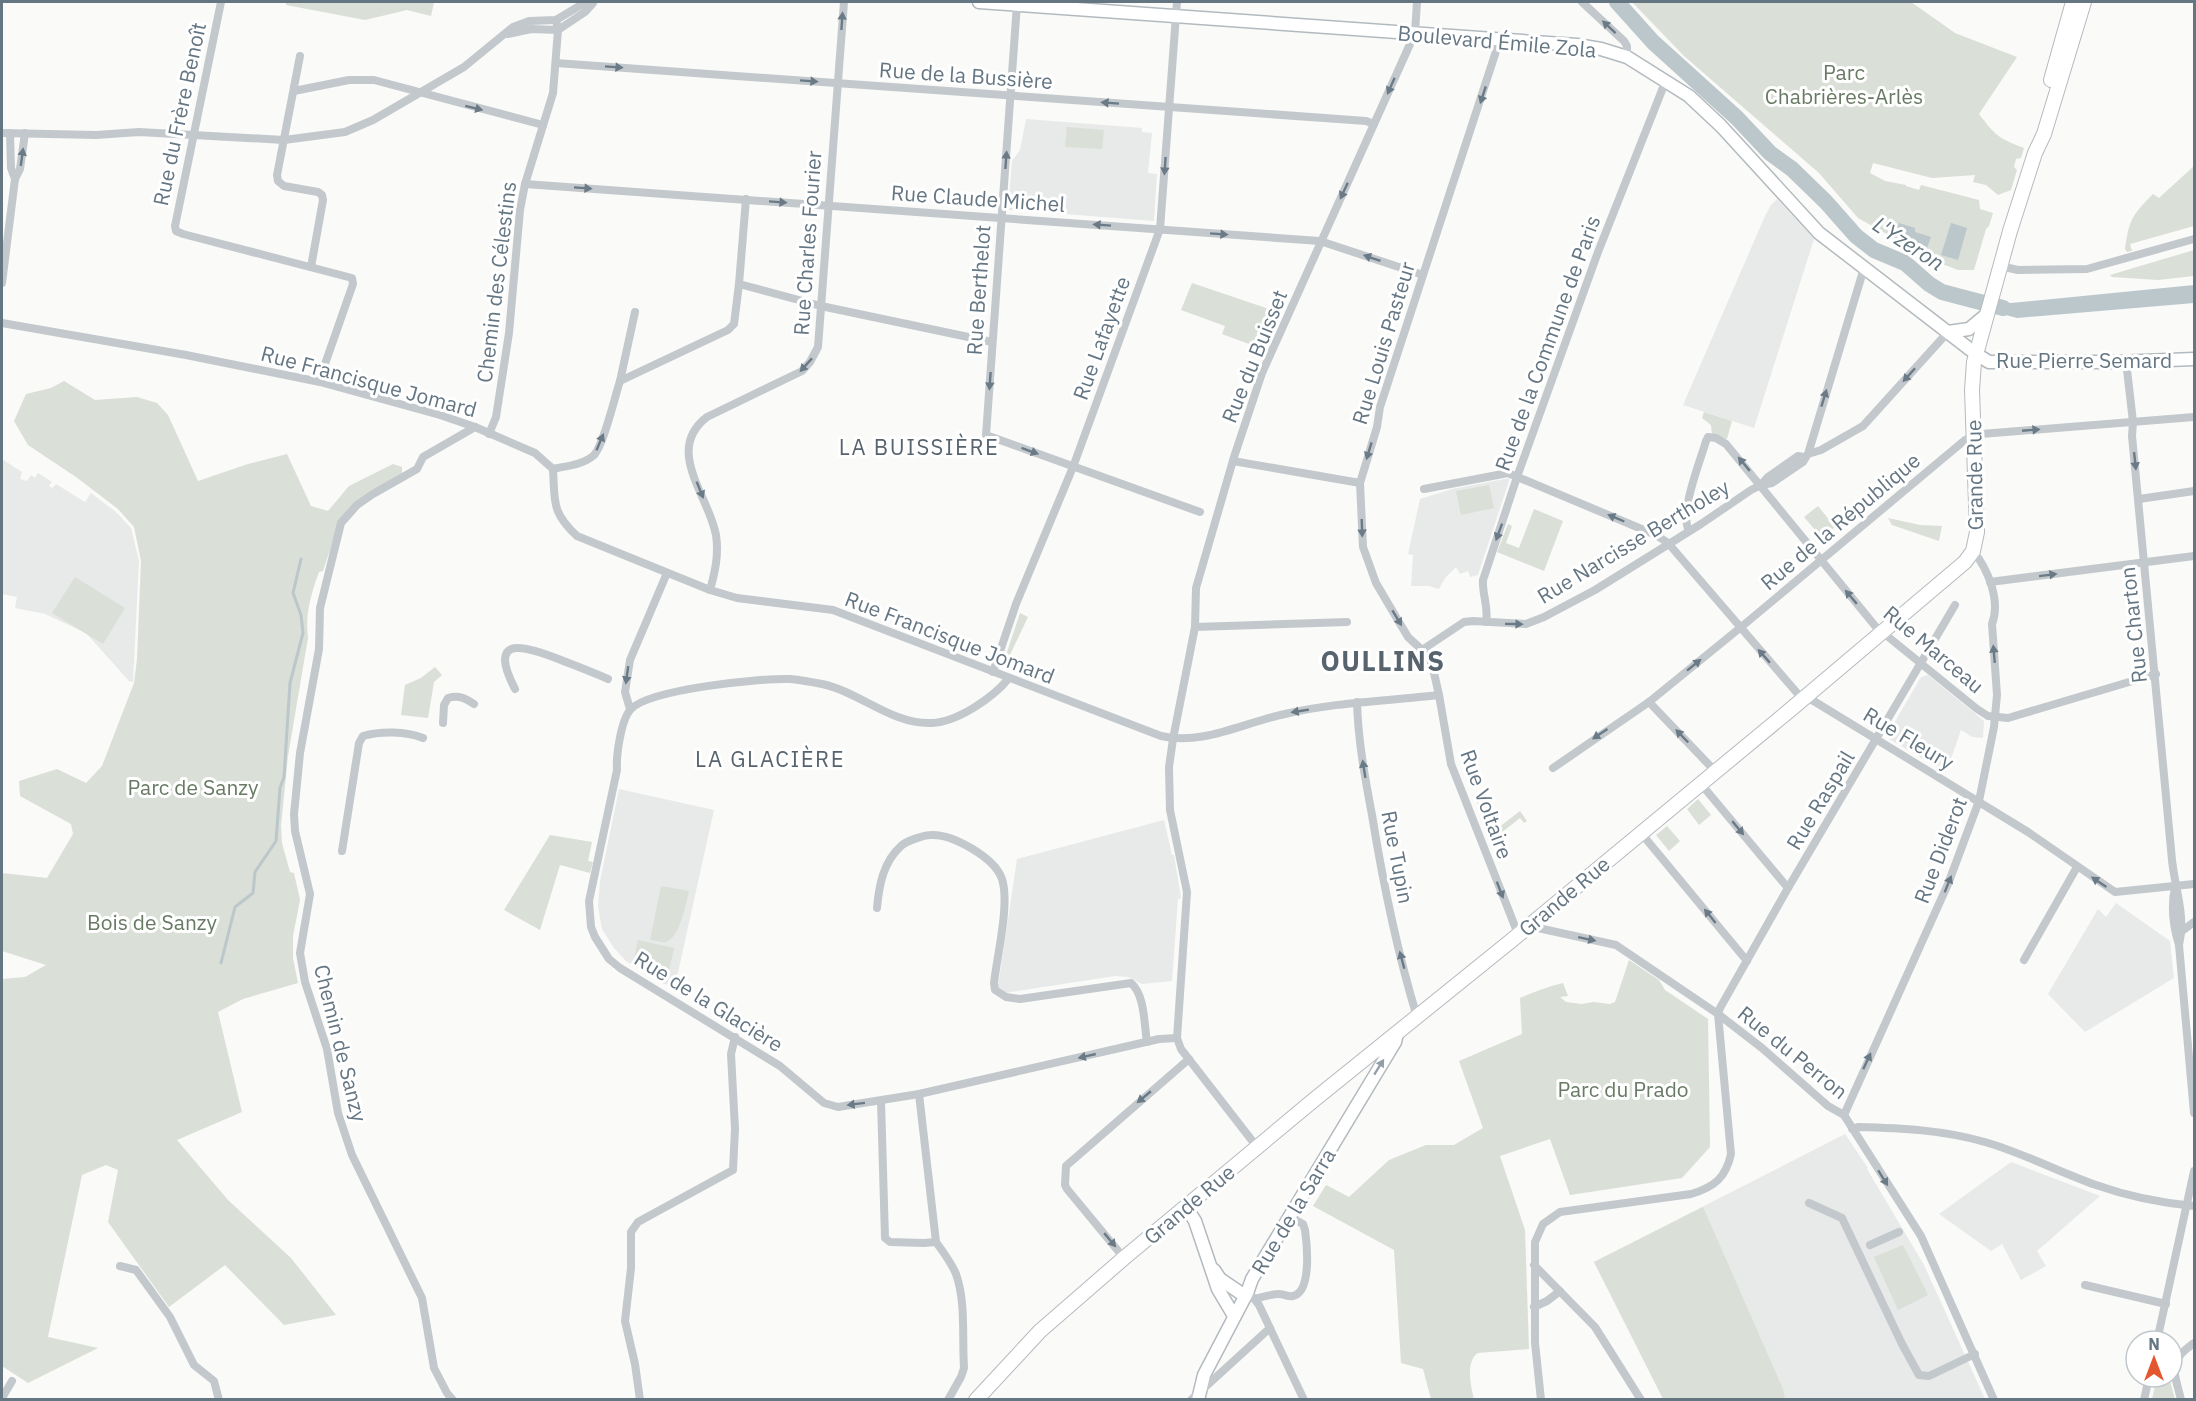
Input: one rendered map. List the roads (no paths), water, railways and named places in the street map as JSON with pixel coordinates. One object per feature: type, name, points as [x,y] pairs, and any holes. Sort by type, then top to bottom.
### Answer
[{"type":"main road","name":"Boulevard Émile Zola","points":[[979,2],[1602,48],[1627,57],[1689,96],[1721,126],[1819,233],[1976,354]]},
{"type":"main road","points":[[2035,153],[2036,133],[2073,2]]},
{"type":"main road","points":[[2000,266],[2035,153],[2044,134],[2084,2]]},
{"type":"main road","name":"Grande Rue","points":[[976,1400],[1040,1330],[1124,1258],[1701,784],[1965,562],[1973,550],[1977,532],[1972,380],[1976,354],[1976,330],[1987,314],[2000,266]]},
{"type":"main road","points":[[1948,332],[1976,330]]},
{"type":"main road","name":"Rue Pierre Semard","points":[[1976,354],[1989,362],[1998,363],[2194,359]]},
{"type":"main road","name":"Rue de la Sarra","points":[[1196,1397],[1204,1375],[1234,1316],[1249,1296],[1252,1279],[1395,1042],[1396,1033]]},
{"type":"main road","points":[[1186,1207],[1195,1221],[1218,1289],[1234,1316]]},
{"type":"main road","points":[[1210,1264],[1220,1279],[1249,1296]]},
{"type":"street","name":"Rue du Frère Benoît","points":[[221,2],[175,220],[176,231],[352,278],[353,284],[320,382]]},
{"type":"street","name":"Rue Charles Fourier","points":[[710,590],[716,565],[717,540],[691,466],[688,452],[690,439],[697,425],[707,417],[791,378],[806,367],[818,347],[843,2]]},
{"type":"street","name":"Rue Lafayette","points":[[993,672],[1016,604],[1073,467],[1160,229],[1177,2]]},
{"type":"street","name":"Rue du Buisset","points":[[1176,1038],[1187,892],[1170,810],[1169,767],[1195,627],[1196,588],[1233,461],[1262,373],[1415,33],[1417,2]]},
{"type":"street","points":[[1582,2],[1624,41],[1627,46],[1627,57]]},
{"type":"street","points":[[15,180],[6,133],[96,135],[139,132],[284,140],[345,132],[373,120],[464,67],[513,27],[522,23],[556,20],[581,5],[593,3]]},
{"type":"street","points":[[502,36],[531,29],[558,30],[585,12],[593,3]]},
{"type":"street","name":"Rue Berthelot","points":[[1017,4],[986,435],[1073,467]]},
{"type":"street","name":"Chemin des Célestins","points":[[489,434],[496,417],[504,371],[512,309],[520,210],[525,184],[553,93],[558,30],[556,20]]},
{"type":"street","name":"Rue Louis Pasteur","points":[[1422,650],[1408,637],[1374,577],[1363,547],[1360,483],[1377,427],[1380,407],[1500,39]]},
{"type":"street","points":[[300,56],[278,181],[284,186],[318,192],[322,195],[311,267]]},
{"type":"street","name":"Rue de la Bussière","points":[[556,63],[1365,121],[1374,124]]},
{"type":"street","points":[[294,91],[350,80],[374,80],[543,125]]},
{"type":"street","name":"Rue de la Commune de Paris","points":[[1486,622],[1488,611],[1482,591],[1483,580],[1517,477],[1598,252],[1666,80]]},
{"type":"street","points":[[2,283],[15,180],[20,169],[25,133]]},
{"type":"street","name":"Rue Claude Michel","points":[[525,184],[1320,241],[1423,275]]},
{"type":"street","points":[[620,381],[728,330],[734,324],[746,199]]},
{"type":"street","points":[[2000,266],[2018,270],[2087,269],[2194,239]]},
{"type":"street","points":[[1806,455],[1864,268]]},
{"type":"street","points":[[739,284],[821,306],[992,342]]},
{"type":"street","points":[[553,469],[577,464],[594,455],[602,439],[620,381],[635,312]]},
{"type":"street","name":"Rue Francisque Jomard","points":[[2,323],[176,353],[320,382],[475,427],[535,453],[553,469],[555,509],[564,524],[576,536],[710,590],[737,598],[833,610],[1125,723],[1173,739]]},
{"type":"street","name":"Rue Narcisse Bertholey","points":[[1422,650],[1464,622],[1526,624],[1595,590],[1761,485],[1768,477],[1798,456],[1821,450],[1863,426],[1948,332]]},
{"type":"street","name":"Rue Charton","points":[[2126,361],[2175,886],[2180,898],[2182,931],[2179,945]]},
{"type":"street","name":"Rue de la République","points":[[1552,768],[1649,702],[1960,443],[1973,436],[2194,417]]},
{"type":"street","name":"Chemin de Sanzy","points":[[453,1400],[434,1368],[422,1298],[352,1155],[338,1113],[327,1049],[305,982],[300,953],[310,894],[295,831],[294,814],[300,753],[319,649],[320,608],[341,523],[357,505],[417,469],[423,457],[475,427]]},
{"type":"street","name":"Rue Marceau","points":[[1689,531],[1685,512],[1706,441],[1708,437],[1716,438],[1726,444],[1761,485],[1882,633],[1988,716],[2008,718],[2156,674]]},
{"type":"street","points":[[1233,461],[1360,483]]},
{"type":"street","points":[[1073,467],[1200,512]]},
{"type":"street","points":[[1424,489],[1508,473],[1656,535],[1668,543]]},
{"type":"street","points":[[2139,499],[2194,491]]},
{"type":"street","name":"Rue Fleury","points":[[1668,543],[1790,686],[1805,697],[1979,801],[2115,892],[2194,884]]},
{"type":"street","name":"Rue Diderot","points":[[1844,1115],[1948,884],[1979,801],[1997,695],[1992,586],[1981,560],[1973,550]]},
{"type":"street","points":[[1990,582],[2194,556]]},
{"type":"street","name":"Rue de la Glacière","points":[[667,573],[630,660],[625,692],[630,709],[616,758],[616,770],[589,901],[591,927],[604,953],[620,968],[780,1066],[824,1104],[838,1107],[919,1094],[1146,1042],[1176,1038]]},
{"type":"street","name":"Rue Raspail","points":[[1718,1014],[1788,888],[1954,605]]},
{"type":"street","points":[[1195,627],[1347,622]]},
{"type":"street","points":[[515,689],[505,663],[505,655],[511,648],[518,646],[539,651],[608,679]]},
{"type":"street","name":"Rue Voltaire","points":[[1422,650],[1432,664],[1451,764],[1518,934]]},
{"type":"street","points":[[630,709],[649,699],[708,685],[790,679],[823,684],[855,695],[901,718],[931,723],[952,719],[990,696],[1009,678]]},
{"type":"street","points":[[1173,739],[1193,739],[1285,714],[1358,702],[1439,695]]},
{"type":"street","points":[[443,723],[444,705],[448,698],[456,696],[474,704]]},
{"type":"street","name":"Rue Tupin","points":[[1358,702],[1362,762],[1378,857],[1396,937],[1418,1017]]},
{"type":"street","points":[[1649,702],[1715,771]]},
{"type":"street","points":[[342,851],[359,743],[363,736],[372,733],[413,734],[423,738]]},
{"type":"street","points":[[1701,784],[1788,888]]},
{"type":"street","points":[[1641,833],[1747,961]]},
{"type":"street","points":[[877,908],[880,879],[889,861],[902,845],[931,835],[950,839],[969,847],[993,863],[1002,877],[1005,896],[995,990],[1006,997],[1020,999],[1131,983],[1136,987],[1146,1042]]},
{"type":"street","points":[[2024,960],[2077,867]]},
{"type":"street","name":"Rue Charton","points":[[2175,886],[2172,898],[2174,931],[2179,945],[2194,1113]]},
{"type":"street","points":[[2182,931],[2194,922]]},
{"type":"street","name":"Rue du Perron","points":[[1531,924],[1538,928],[1616,945],[1718,1014],[1762,1048],[1828,1106],[1844,1115],[1922,1236],[1994,1400]]},
{"type":"street","points":[[1541,1400],[1534,1306],[1535,1242],[1538,1232],[1555,1214],[1571,1209],[1692,1194],[1707,1188],[1724,1175],[1731,1154],[1718,1014]]},
{"type":"street","points":[[1721,1046],[1726,1034],[1737,1030]]},
{"type":"street","points":[[640,1400],[635,1364],[625,1321],[631,1268],[631,1232],[638,1222],[733,1170],[735,1129],[731,1054],[735,1037]]},
{"type":"street","points":[[1176,1038],[1179,1046],[1257,1147]]},
{"type":"street","points":[[1124,1258],[1067,1189],[1065,1185],[1066,1166],[1189,1059]]},
{"type":"street","points":[[919,1094],[936,1242],[955,1272],[960,1290],[964,1368],[962,1377],[948,1400]]},
{"type":"street","points":[[881,1101],[885,1238],[890,1242],[936,1242]]},
{"type":"street","points":[[1852,1129],[1858,1127],[1908,1128],[1986,1142],[2098,1186],[2171,1204],[2191,1205]]},
{"type":"street","points":[[2160,1329],[2191,1205],[2194,1171]]},
{"type":"street","points":[[1809,1203],[1842,1218],[1865,1248],[1902,1344],[1919,1375],[1929,1376],[1975,1354]]},
{"type":"street","points":[[1290,1217],[1303,1224],[1305,1230],[1307,1270],[1303,1287],[1293,1296],[1280,1294],[1249,1296],[1269,1328],[1304,1400]]},
{"type":"street","points":[[1865,1248],[1899,1232]]},
{"type":"street","points":[[1534,1264],[1596,1328],[1641,1400]]},
{"type":"street","points":[[120,1266],[136,1270],[170,1317],[194,1365],[214,1381],[219,1400]]},
{"type":"street","points":[[2085,1285],[2166,1304]]},
{"type":"street","points":[[1534,1306],[1547,1301],[1560,1291]]},
{"type":"street","name":"Rue de la Sarra","points":[[1196,1397],[1269,1328]]},
{"type":"street","points":[[2181,1400],[2174,1363],[2179,1353],[2194,1343]]},
{"type":"street","points":[[2,1398],[12,1381]]},
{"type":"waterway","name":"L'Yzeron","points":[[1617,2],[1653,42],[1737,118],[1770,153],[1792,169],[1856,236],[1874,250],[1905,263],[1942,292],[2003,308]]},
{"type":"waterway","points":[[221,963],[235,907],[253,893],[255,872],[276,841],[280,788],[284,777],[290,683],[303,633],[301,615],[293,593],[301,559]]},
{"type":"district","name":"LA BUISSIÈRE","points":[[919,446]]},
{"type":"district","name":"OULLINS","points":[[1383,660]]},
{"type":"district","name":"LA GLACIÈRE","points":[[770,758]]},
{"type":"park label","name":"Parc Chabrières-Arlès","points":[[1844,84]]},
{"type":"park label","name":"Parc de Sanzy","points":[[193,787]]},
{"type":"park label","name":"Bois de Sanzy","points":[[152,922]]},
{"type":"park label","name":"Parc du Prado","points":[[1623,1089]]}]
